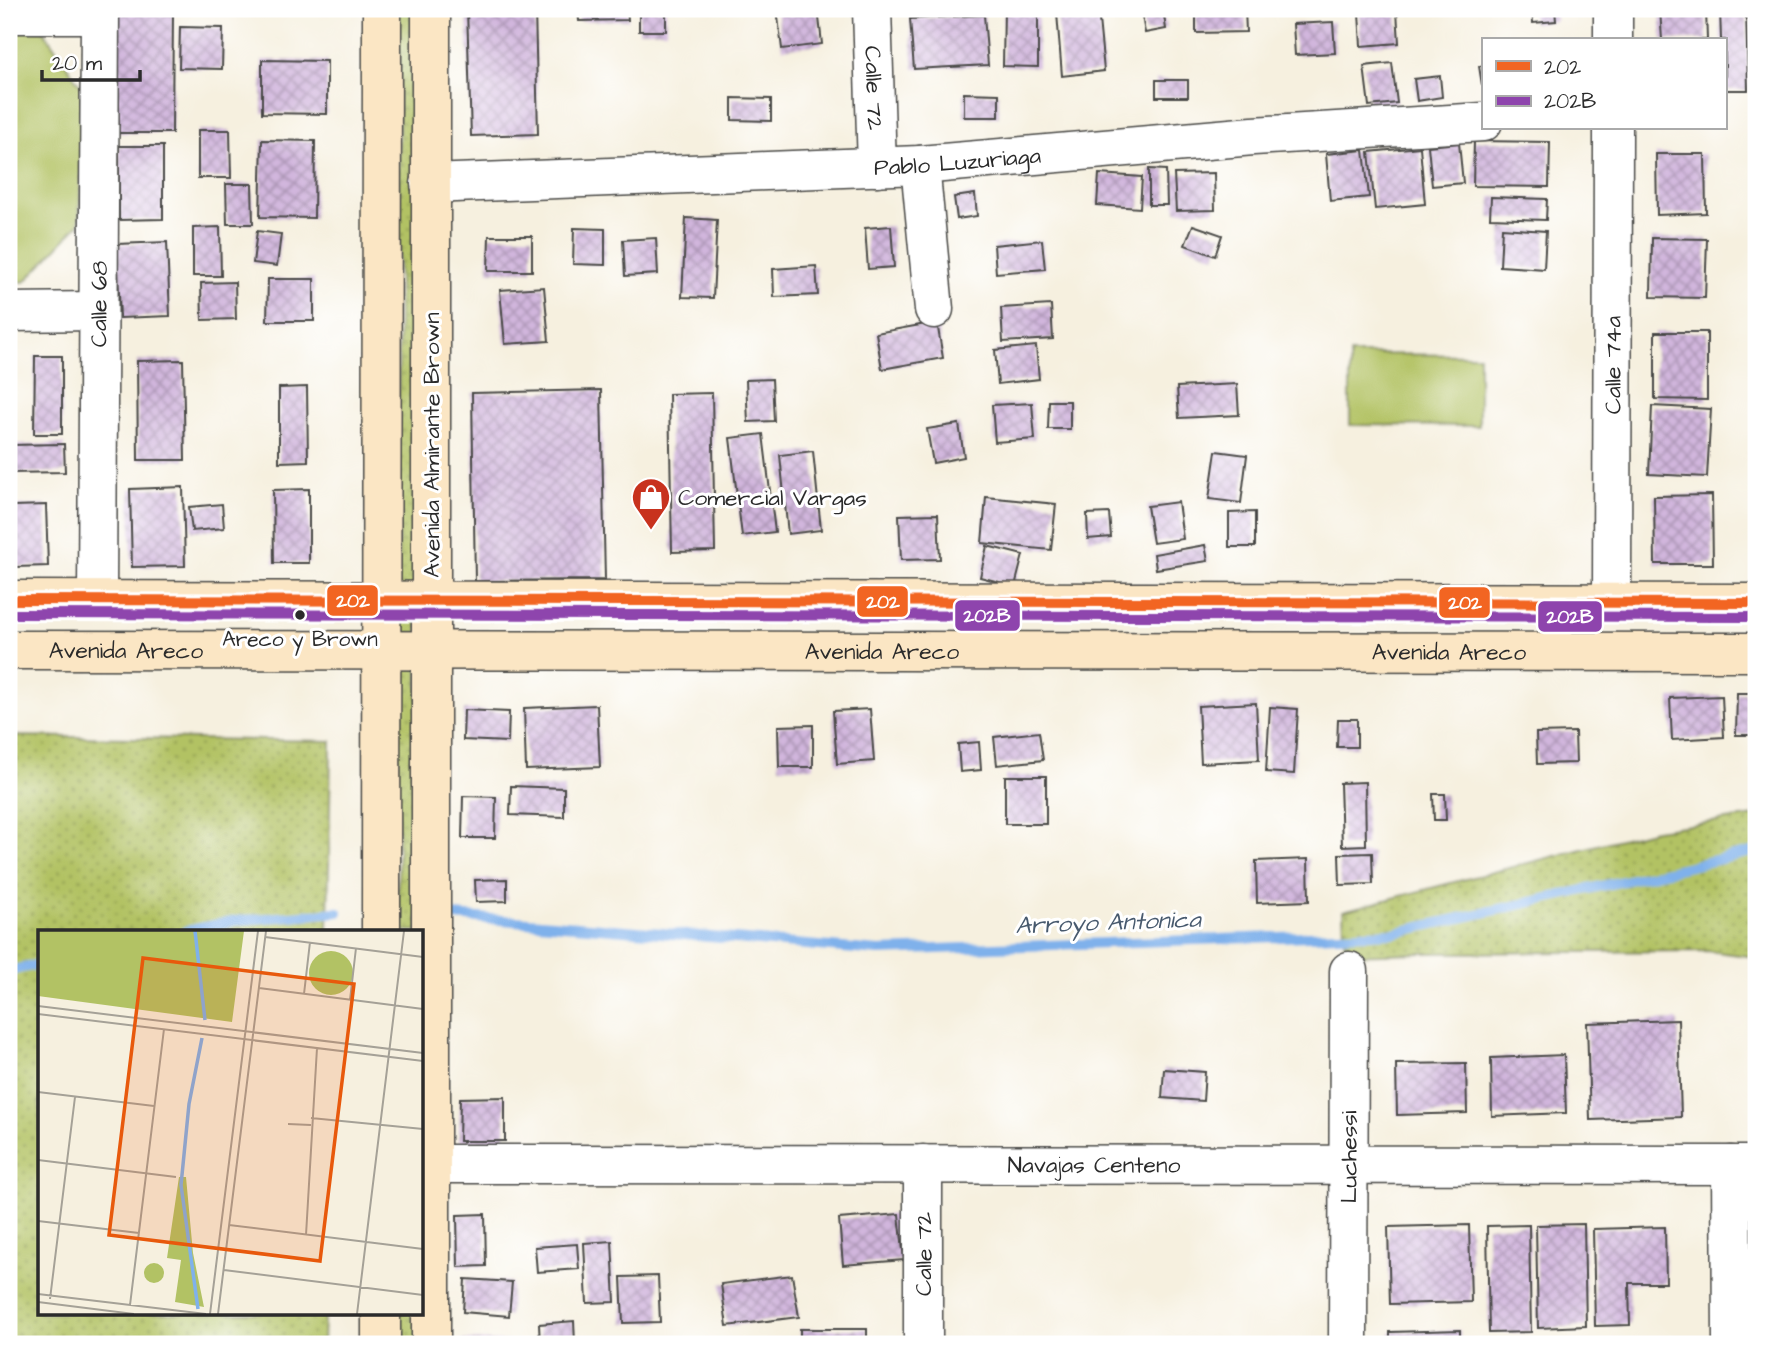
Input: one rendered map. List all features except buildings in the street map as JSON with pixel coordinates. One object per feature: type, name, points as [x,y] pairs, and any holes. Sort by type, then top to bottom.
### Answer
[{"type":"main road","points":[[381,930],[382,9]]},
{"type":"main road","name":"Avenida Almirante Brown","points":[[431,9],[431,1344]]},
{"type":"main road","points":[[9,600],[1756,603]]},
{"type":"main road","name":"Avenida Areco","points":[[9,650],[1756,652]]},
{"type":"main road","points":[[381,1314],[381,1344]]},
{"type":"street","name":"Calle 72","points":[[872,9],[877,167]]},
{"type":"street","points":[[1613,9],[1613,38]]},
{"type":"street","points":[[9,14],[100,11]]},
{"type":"street","name":"Calle 68","points":[[97,600],[100,11]]},
{"type":"street","name":"Pablo Luzuriaga","points":[[430,184],[877,167],[1253,136],[1482,122]]},
{"type":"street","name":"Calle 74a","points":[[1612,603],[1613,130]]},
{"type":"street","points":[[920,164],[934,309]]},
{"type":"street","points":[[9,312],[98,311]]},
{"type":"street","name":"Luchessi","points":[[1348,1344],[1349,971]]},
{"type":"street","name":"Navajas Centeno","points":[[431,1164],[1744,1165]]},
{"type":"street","name":"Calle 72","points":[[923,1164],[923,1344]]},
{"type":"street","points":[[1732,1344],[1744,1165]]},
{"type":"green space","points":[[399,9],[418,9],[418,930],[398,930]]},
{"type":"green space","points":[[43,30],[84,91],[79,224],[25,282],[9,281],[9,31]]},
{"type":"green space","points":[[1350,354],[1479,355],[1479,426],[1350,425]]},
{"type":"green space","points":[[9,736],[331,741],[328,930],[38,930],[38,1314],[324,1314],[323,1344],[9,1344]]},
{"type":"green space","points":[[1756,816],[1756,957],[1708,951],[1345,955],[1343,911],[1655,830]]},
{"type":"green space","points":[[398,1314],[418,1314],[418,1344],[398,1344]]},
{"type":"waterway","name":"Arroyo Antonica","points":[[454,916],[879,951],[1394,933],[1756,851]]},
{"type":"waterway","name":"Arroyo Antonica","points":[[191,930],[233,921],[338,912]]},
{"type":"waterway","name":"Arroyo Antonica","points":[[9,971],[38,964]]},
{"type":"transit line","name":"202","points":[[9,600],[1756,603]]},
{"type":"transit line","name":"202B","points":[[9,614],[1756,617]]},
{"type":"place","name":"Comercial Vargas","points":[[651,531]]},
{"type":"place","name":"Areco y Brown","points":[[300,615]]}]
